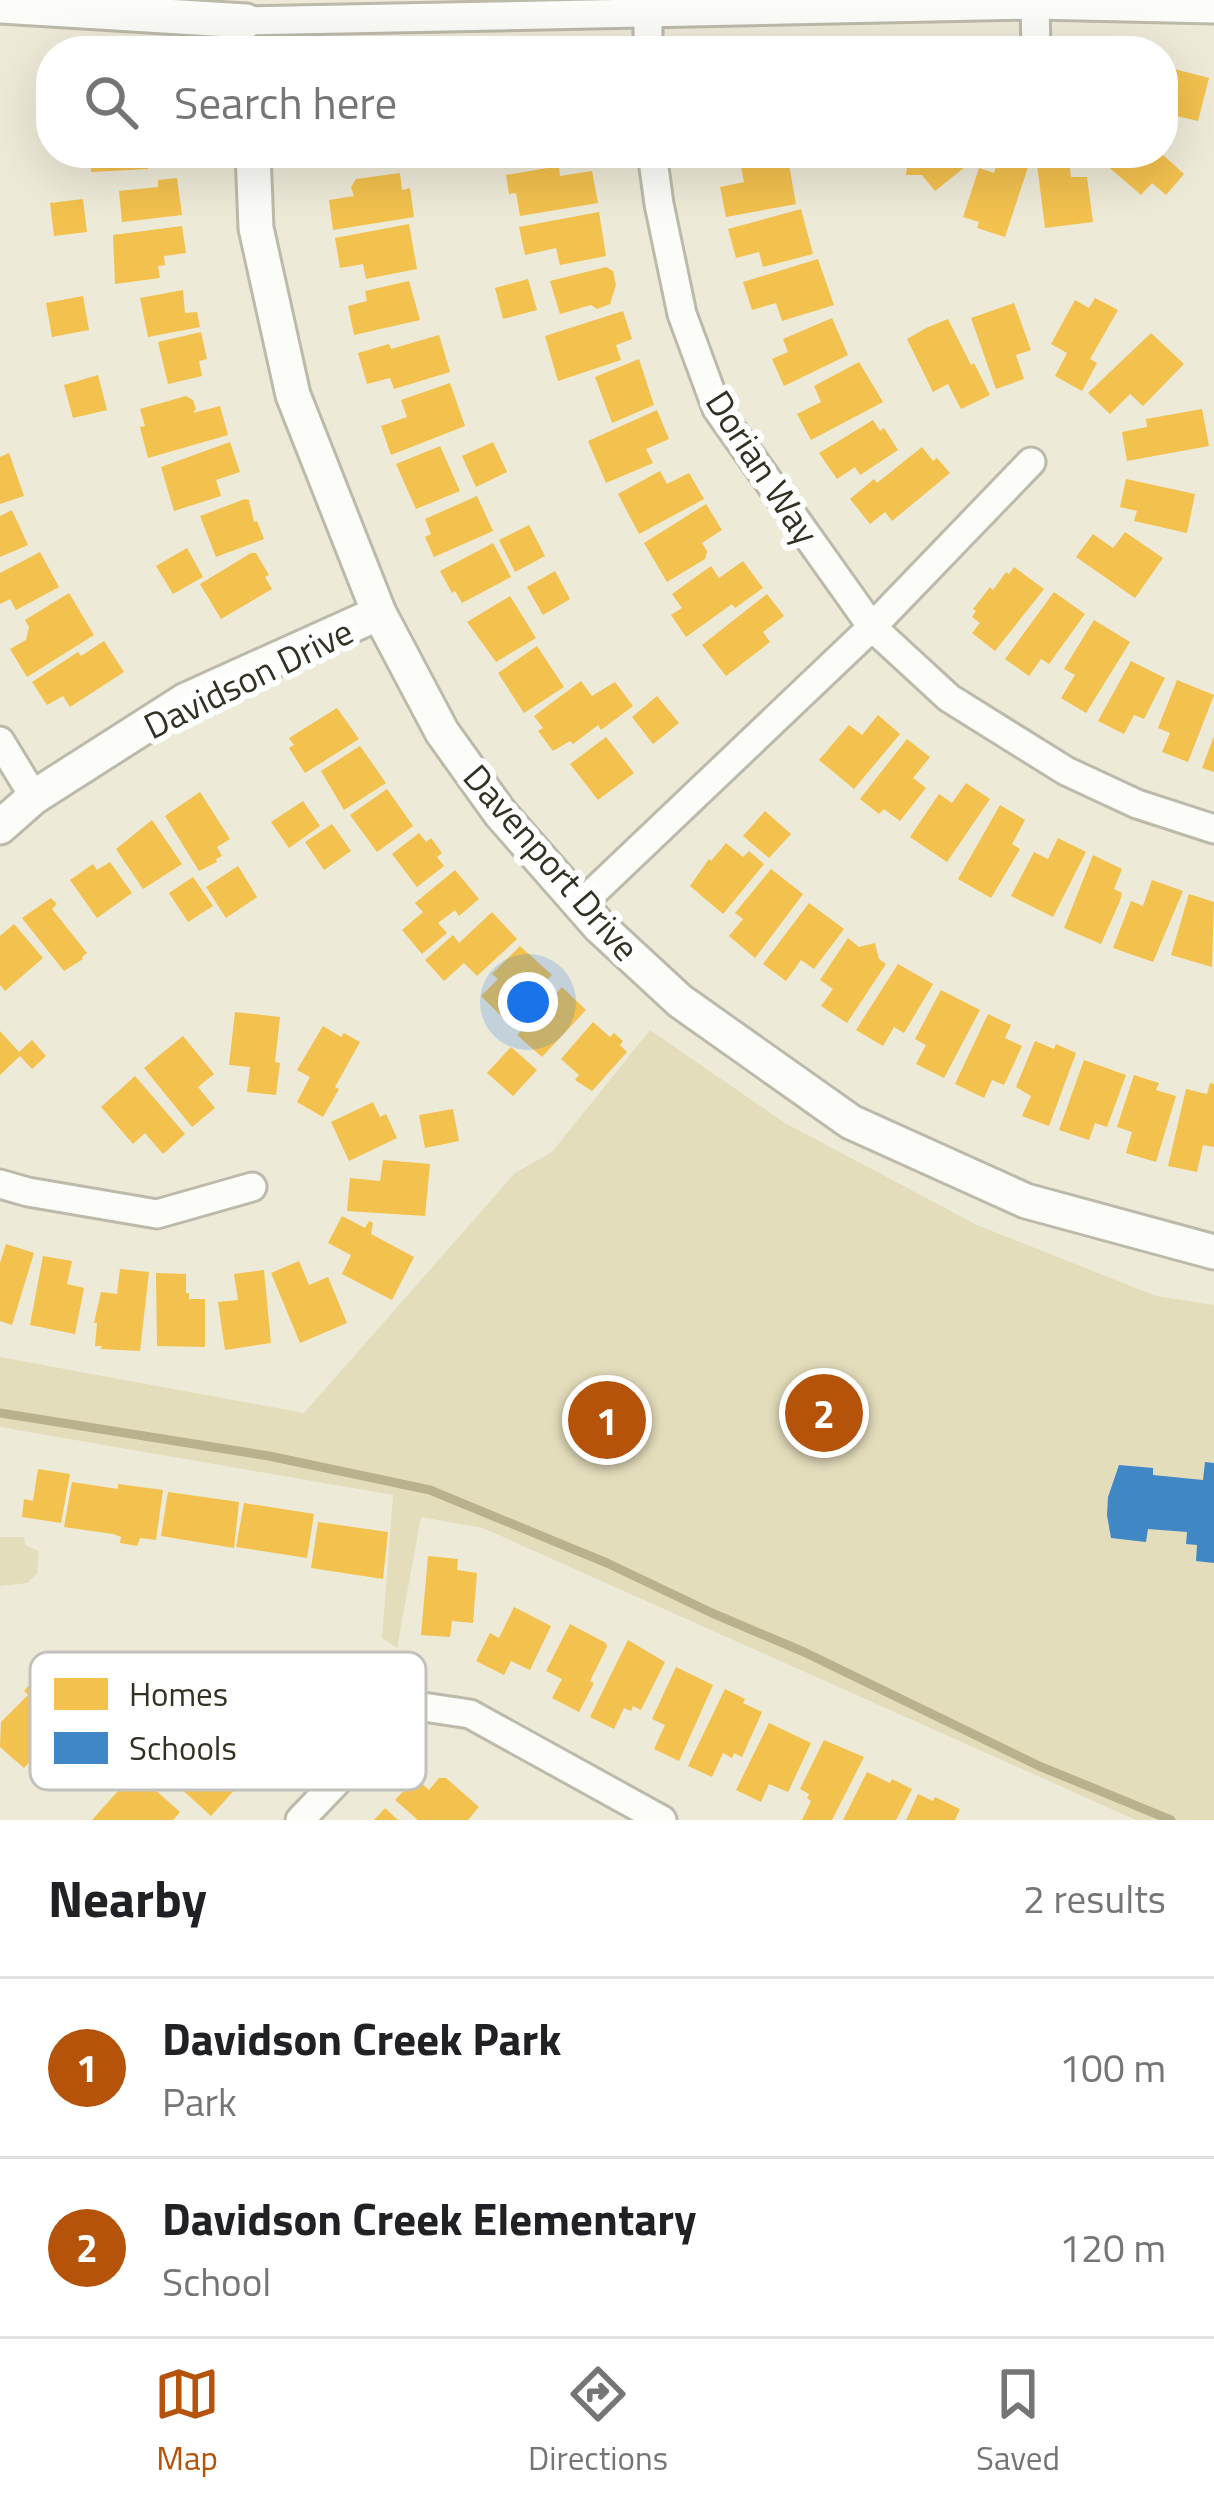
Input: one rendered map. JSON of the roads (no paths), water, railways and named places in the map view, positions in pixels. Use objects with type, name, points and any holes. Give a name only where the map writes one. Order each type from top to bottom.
[{"type":"street","points":[[0,6],[247,24],[1034,5],[1214,9]]},
{"type":"street","points":[[1034,5],[1035,36]]},
{"type":"street","points":[[648,12],[648,36]]},
{"type":"street","name":"Davenport Drive","points":[[254,168],[256,228],[293,394],[380,614],[442,732],[500,813],[622,950],[680,1001],[851,1122],[1025,1201],[1214,1252]]},
{"type":"street","name":"Dorian Way","points":[[654,168],[682,314],[718,409],[872,627],[949,698],[1066,771],[1137,805],[1214,829]]},
{"type":"street","points":[[581,904],[872,627],[1030,462]]},
{"type":"street","name":"Davidson Drive","points":[[0,827],[34,797],[186,700],[380,614]]},
{"type":"street","points":[[0,741],[34,797]]},
{"type":"street","points":[[0,1184],[157,1214],[252,1187]]},
{"type":"street","points":[[426,1707],[470,1714],[662,1820]]},
{"type":"street","points":[[300,1820],[329,1790]]},
{"type":"waterway","points":[[0,1413],[269,1456],[430,1490],[607,1563],[1039,1766],[1171,1820]]},
{"type":"place","name":"Davidson Creek Elementary","points":[[824,1413]]},
{"type":"place","name":"Davidson Creek Park","points":[[607,1420]]}]
